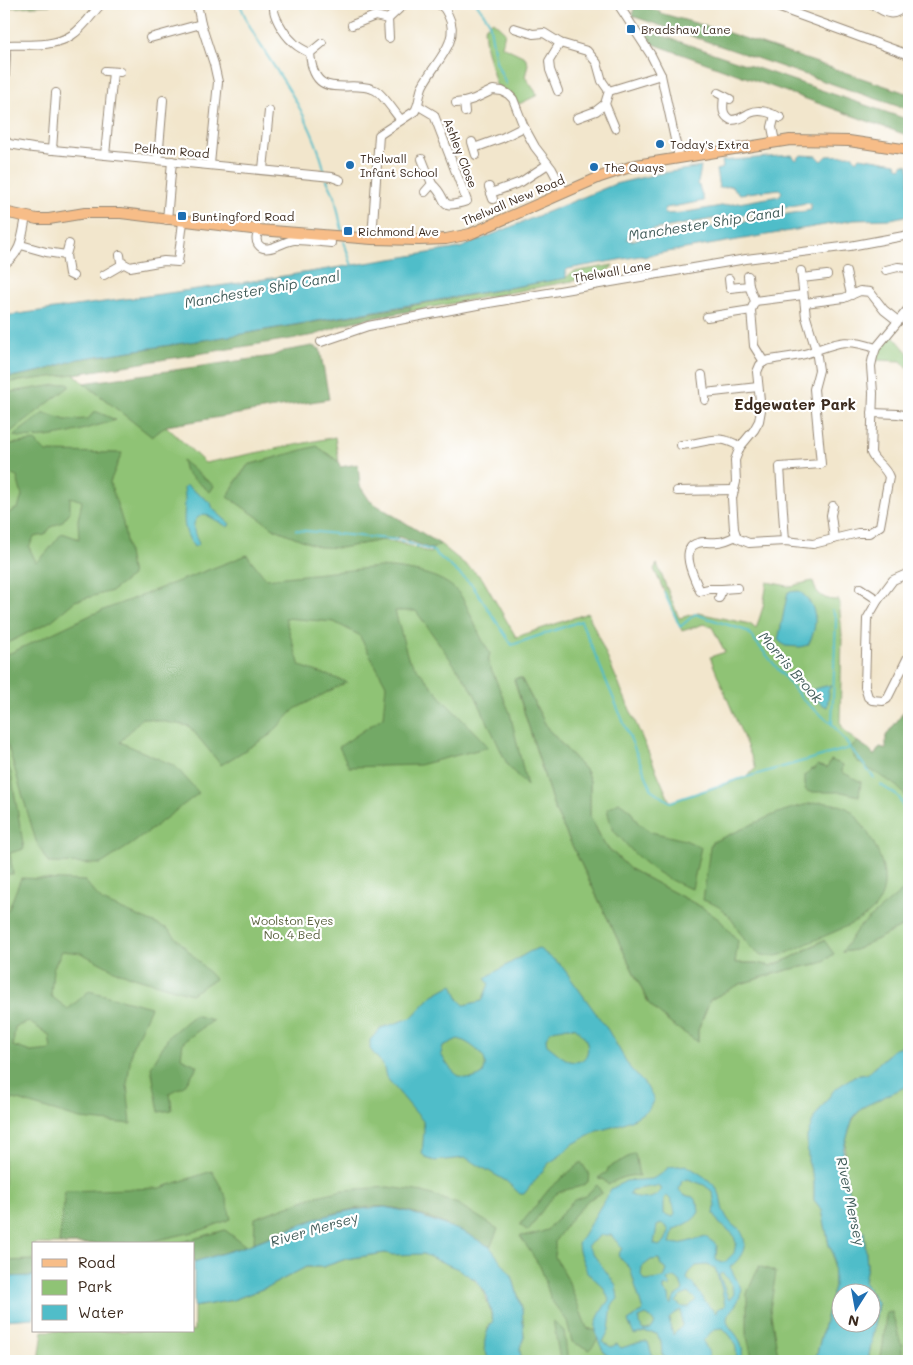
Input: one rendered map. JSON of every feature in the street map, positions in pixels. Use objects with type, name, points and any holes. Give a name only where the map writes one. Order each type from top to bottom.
[{"type":"main road","name":"Thelwall New Road","points":[[4,212],[26,217],[49,219],[98,212],[122,213],[260,230],[372,239],[419,240],[460,237],[564,192],[618,170],[636,165],[775,142],[804,140],[849,142],[909,150]]},
{"type":"street","points":[[4,92],[6,54],[4,45],[43,44],[60,41],[73,35],[101,4]]},
{"type":"street","points":[[197,4],[218,82],[210,164]]},
{"type":"street","points":[[275,4],[273,13],[285,31],[293,42],[310,53]]},
{"type":"street","points":[[389,38],[388,19],[404,4]]},
{"type":"street","points":[[372,239],[379,135],[415,111],[418,106],[422,86],[448,46],[453,24],[444,7],[438,4]]},
{"type":"street","points":[[618,4],[651,55],[661,75],[678,158]]},
{"type":"street","points":[[769,4],[909,55]]},
{"type":"street","points":[[872,4],[890,14],[895,14],[900,12],[906,4]]},
{"type":"street","points":[[352,25],[375,16],[388,19]]},
{"type":"street","points":[[150,38],[201,24]]},
{"type":"street","points":[[514,28],[533,34],[544,33],[560,43],[587,51],[598,63],[602,81],[609,91]]},
{"type":"street","points":[[310,53],[322,43]]},
{"type":"street","points":[[558,91],[550,70],[549,61],[560,43]]},
{"type":"street","points":[[310,53],[311,67],[319,80],[334,87],[376,90],[401,120]]},
{"type":"street","points":[[105,155],[113,72]]},
{"type":"street","points":[[609,91],[661,75]]},
{"type":"street","points":[[465,112],[460,103],[493,90],[502,91],[513,99],[524,127],[564,192]]},
{"type":"street","points":[[577,118],[596,111],[605,104],[609,91]]},
{"type":"street","points":[[52,150],[56,93]]},
{"type":"street","points":[[724,96],[724,114],[731,120],[742,118],[755,111],[778,116],[772,127],[775,142]]},
{"type":"street","points":[[158,160],[163,100]]},
{"type":"street","points":[[605,104],[615,128]]},
{"type":"street","name":"Ashley Close","points":[[418,106],[434,115],[466,201],[452,206],[447,205],[432,184],[422,159]]},
{"type":"street","points":[[264,169],[269,111]]},
{"type":"street","points":[[474,148],[502,138],[524,127]]},
{"type":"street","name":"Pelham Road","points":[[4,139],[16,146],[264,169],[326,176],[340,180]]},
{"type":"street","points":[[167,220],[172,161]]},
{"type":"street","points":[[491,193],[521,182],[548,164]]},
{"type":"street","points":[[425,192],[432,184]]},
{"type":"street","points":[[4,264],[15,255],[21,245],[26,217]]},
{"type":"street","points":[[120,255],[123,264],[130,267],[164,261],[177,266],[183,222]]},
{"type":"street","points":[[260,230],[256,237],[257,242],[260,247],[265,249],[294,240],[326,245]]},
{"type":"street","name":"Thelwall Lane","points":[[321,342],[368,326],[477,306],[746,259],[850,246],[909,235]]},
{"type":"street","points":[[68,275],[66,255],[69,244]]},
{"type":"street","points":[[21,245],[66,255]]},
{"type":"street","points":[[104,275],[123,264]]},
{"type":"street","points":[[886,270],[898,267],[909,268]]},
{"type":"street","points":[[846,272],[851,295]]},
{"type":"street","points":[[785,542],[780,467],[821,464],[814,389],[819,370],[816,350],[808,327],[801,275],[827,275]]},
{"type":"street","points":[[748,276],[749,286],[755,301],[751,310],[754,346],[764,362]]},
{"type":"street","points":[[729,279],[730,288],[749,286]]},
{"type":"street","points":[[755,301],[844,298],[860,291],[870,292],[884,310],[898,321]]},
{"type":"street","points":[[876,348],[858,342],[833,343],[806,354],[786,356],[764,362],[760,365],[758,372],[761,410],[759,420],[754,430],[740,447],[734,460],[736,482],[732,498],[734,525],[736,536],[742,541],[749,543],[785,542],[813,544],[873,532],[880,526],[889,477],[886,470],[873,458],[871,453],[871,366],[876,348],[909,308]]},
{"type":"street","points":[[707,317],[751,310]]},
{"type":"street","points":[[702,375],[705,396],[758,387]]},
{"type":"street","points":[[872,413],[909,416]]},
{"type":"street","points":[[681,445],[714,438],[725,439],[740,447]]},
{"type":"street","points":[[677,491],[734,490]]},
{"type":"street","points":[[834,506],[831,514],[834,539]]},
{"type":"street","points":[[736,536],[719,542],[697,543],[691,547],[688,554],[700,591],[736,588]]},
{"type":"street","points":[[909,573],[893,580],[868,614],[866,623],[865,687],[868,697],[879,702],[887,698],[909,655]]},
{"type":"street","points":[[859,587],[878,600]]},
{"type":"street","points":[[720,598],[722,589]]},
{"type":"green space","points":[[4,4],[51,4],[4,8]]},
{"type":"green space","points":[[635,5],[720,30],[909,94],[909,110],[632,16]]},
{"type":"green space","points":[[493,21],[505,32],[502,46],[525,57],[528,64],[525,77],[538,95],[519,104],[512,95],[496,85],[486,48],[484,28]]},
{"type":"green space","points":[[637,27],[909,120],[909,136],[645,41]]},
{"type":"green space","points":[[613,265],[599,276],[411,311],[410,306],[566,278],[572,272]]},
{"type":"green space","points":[[410,306],[411,311],[351,322],[315,335],[74,374],[5,383],[5,378],[42,371],[78,359]]},
{"type":"green space","points":[[889,331],[909,354],[909,370],[901,361],[873,360]]},
{"type":"green space","points":[[312,346],[320,349],[329,399],[166,426],[152,437],[84,383],[272,356],[284,351]]},
{"type":"green space","name":"Woolston Eyes No. 4 Bed","points":[[64,364],[84,383],[152,436],[166,426],[205,463],[335,437],[339,462],[317,447],[248,465],[235,483],[369,539],[396,542],[431,553],[432,549],[440,544],[482,578],[516,637],[588,613],[670,802],[760,773],[747,776],[756,768],[710,657],[725,652],[712,627],[704,624],[682,631],[654,569],[657,564],[679,618],[698,613],[750,624],[756,629],[763,607],[767,582],[793,587],[813,581],[816,590],[822,596],[839,600],[842,636],[840,722],[843,728],[874,756],[880,747],[887,749],[886,736],[909,705],[909,894],[902,891],[843,952],[855,950],[909,923],[909,1041],[893,1050],[867,1074],[854,1076],[808,1161],[814,1180],[814,1200],[822,1210],[829,1245],[833,1253],[834,1282],[830,1282],[830,1302],[815,1361],[521,1361],[520,1348],[524,1337],[522,1309],[512,1276],[353,1210],[321,1217],[246,1246],[195,1262],[195,1242],[32,1242],[32,1276],[4,1277],[5,378],[42,371]],"holes":[[[521,678],[548,729],[586,771],[590,781],[590,816],[604,844],[630,869],[703,908],[735,963],[756,963],[770,966],[791,958],[823,940],[821,963],[787,970],[740,984],[710,1000],[698,1030],[698,1041],[671,1024],[649,1004],[555,810],[514,680]]]},
{"type":"green space","points":[[69,383],[69,387],[4,437],[4,393]]},
{"type":"green space","points":[[95,411],[116,420],[52,436],[13,436],[44,413],[66,420],[88,419]]},
{"type":"green space","points":[[35,441],[46,452],[122,453],[110,482],[123,523],[132,576],[112,591],[75,601],[51,621],[4,645],[4,515],[18,508],[22,496],[17,477],[4,471],[4,446]],"holes":[[[70,497],[82,501],[78,520],[79,539],[62,533],[36,562],[29,547],[34,537],[45,535],[51,527],[62,522],[70,512]]]},
{"type":"green space","points":[[317,446],[339,462],[340,467],[358,464],[360,486],[370,501],[440,544],[432,549],[399,537],[341,548],[319,547],[275,529],[228,497],[248,465]]},
{"type":"green space","points":[[182,460],[214,486],[210,492],[185,472]]},
{"type":"green space","points":[[247,555],[266,579],[379,567],[415,571],[438,578],[449,584],[464,601],[490,653],[488,662],[510,713],[527,786],[508,766],[473,691],[416,611],[395,611],[408,658],[446,703],[489,747],[419,765],[349,767],[339,747],[383,717],[386,685],[359,635],[334,622],[285,618],[300,666],[347,682],[295,709],[270,735],[221,765],[189,726],[142,718],[120,742],[175,766],[199,793],[132,844],[101,864],[48,863],[36,841],[4,733],[4,656],[93,614]]},
{"type":"green space","points":[[521,678],[548,729],[586,771],[590,781],[590,816],[604,844],[630,869],[703,908],[720,920],[738,941],[735,963],[756,963],[771,966],[791,958],[824,940],[834,954],[821,963],[787,970],[740,984],[710,1000],[698,1030],[698,1042],[671,1024],[649,1004],[555,810],[514,679]]},
{"type":"green space","points":[[909,705],[909,803],[894,784],[857,761],[850,748],[858,742],[870,750],[874,756],[880,747],[886,749],[886,736]]},
{"type":"green space","points":[[4,753],[11,773],[24,849],[10,853],[13,874],[4,874]]},
{"type":"green space","points":[[831,760],[843,765],[842,772],[861,782],[859,796],[842,792],[809,792],[805,789],[805,775],[811,769],[815,769],[817,765],[827,768]]},
{"type":"green space","points":[[619,802],[630,810],[638,823],[651,832],[685,840],[701,847],[692,889],[655,871],[639,858],[615,832],[607,809]]},
{"type":"green space","points":[[822,802],[844,807],[852,812],[873,842],[884,876],[884,888],[880,899],[869,913],[836,931],[785,954],[767,956],[759,954],[748,945],[731,918],[724,911],[703,900],[712,842],[792,808]]},
{"type":"green space","points":[[21,878],[85,881],[102,901],[168,929],[215,979],[191,994],[120,973],[81,953],[62,951],[53,969],[51,996],[68,1009],[89,991],[151,1007],[132,1048],[127,1085],[131,1124],[80,1119],[14,1099],[4,1105],[4,910],[8,911]],"holes":[[[29,1022],[49,1035],[51,1050],[31,1052],[13,1046],[15,1027]]]},
{"type":"green space","points":[[902,891],[909,894],[909,923],[855,950],[842,952],[858,928]]},
{"type":"green space","points":[[194,1015],[213,1020],[183,1042],[181,1058],[198,1066],[184,1086],[170,1093],[172,1110],[159,1112],[151,1067],[169,1036]]},
{"type":"green space","points":[[909,1085],[909,1361],[868,1361],[873,1332],[880,1332],[880,1282],[864,1282],[867,1265],[864,1232],[856,1232],[847,1185],[845,1151],[852,1121],[861,1109],[891,1092]]},
{"type":"green space","points":[[635,1153],[639,1176],[623,1178],[608,1185],[603,1179],[598,1178],[607,1172],[608,1168]]},
{"type":"green space","points":[[581,1162],[589,1174],[588,1182],[555,1195],[528,1231],[520,1225],[550,1188]]},
{"type":"green space","points":[[212,1171],[225,1194],[231,1219],[202,1230],[149,1242],[59,1242],[65,1191],[160,1188]]},
{"type":"green space","points":[[597,1185],[602,1193],[588,1200],[555,1241],[555,1257],[568,1280],[587,1328],[597,1331],[598,1339],[590,1350],[572,1342],[567,1321],[551,1300],[541,1268],[520,1236],[532,1235],[547,1230],[574,1200],[585,1196]]},
{"type":"green space","points":[[388,1187],[423,1192],[458,1204],[498,1229],[490,1247],[440,1222],[400,1209],[387,1207],[354,1209],[337,1213],[301,1224],[254,1243],[255,1218],[313,1197],[343,1190]]},
{"type":"green space","points":[[225,1230],[246,1246],[195,1262],[195,1242],[182,1242]]},
{"type":"green space","points":[[385,1253],[424,1254],[466,1273],[483,1291],[493,1321],[488,1327],[488,1361],[39,1361],[43,1332],[195,1332],[195,1307],[233,1300],[270,1286],[306,1267],[323,1267],[346,1259]]},
{"type":"green space","points":[[32,1260],[32,1276],[4,1277],[4,1261]]},
{"type":"green space","points":[[759,1266],[776,1272],[770,1309],[779,1361],[753,1361],[747,1337],[747,1293]]},
{"type":"green space","points":[[892,1312],[902,1347],[902,1361],[880,1361],[886,1313]]},
{"type":"green space","points":[[553,1320],[564,1331],[568,1361],[560,1361]]},
{"type":"water","name":"Manchester Ship Canal","points":[[792,155],[796,160],[801,155],[817,156],[822,161],[827,156],[852,155],[856,161],[860,157],[896,163],[901,168],[904,164],[909,165],[909,215],[891,219],[854,220],[645,257],[640,256],[568,269],[566,271],[566,278],[236,335],[78,359],[42,371],[5,378],[11,375],[9,371],[4,372],[4,316],[240,283],[460,248],[615,184],[657,174],[701,167],[698,183],[704,201],[666,208],[664,210],[665,214],[681,213],[779,196],[782,192],[779,189],[740,194],[731,186],[719,188],[716,170],[723,168],[722,161]],"holes":[[[806,203],[811,204],[811,210],[647,238],[643,237],[631,241],[627,239],[629,234]]]},
{"type":"water","points":[[186,485],[211,503],[213,509],[230,524],[228,527],[205,514],[200,516],[194,522],[195,535],[199,544],[194,547],[184,524],[184,488]]},
{"type":"water","points":[[799,591],[810,603],[815,616],[812,638],[808,645],[800,647],[785,646],[778,640],[788,592]]},
{"type":"water","points":[[831,686],[828,691],[827,707],[820,702],[816,695],[811,693],[814,689]]},
{"type":"water","points":[[538,948],[561,965],[608,1030],[630,1068],[648,1088],[654,1099],[649,1109],[635,1118],[598,1131],[573,1144],[549,1163],[524,1194],[520,1194],[506,1181],[466,1158],[435,1161],[428,1159],[422,1154],[423,1121],[386,1077],[383,1065],[370,1049],[370,1040],[381,1028],[411,1018],[433,995],[453,984],[459,1000],[464,1005],[482,1001],[489,984],[485,978]],"holes":[[[567,1027],[576,1028],[586,1040],[587,1053],[580,1061],[567,1060],[547,1045],[546,1038],[551,1032]],[[458,1039],[470,1045],[482,1055],[485,1064],[483,1074],[476,1078],[463,1078],[449,1066],[441,1054],[443,1046]]]},
{"type":"water","points":[[909,1041],[909,1085],[863,1107],[853,1118],[843,1150],[856,1232],[864,1232],[867,1265],[864,1282],[834,1282],[833,1253],[829,1245],[822,1210],[814,1200],[814,1180],[808,1161],[807,1137],[814,1118],[834,1090],[854,1076],[867,1074],[893,1050]]},
{"type":"water","points":[[686,1165],[710,1181],[718,1190],[728,1219],[735,1227],[739,1228],[743,1235],[744,1245],[741,1255],[730,1267],[742,1290],[739,1300],[727,1318],[730,1327],[742,1346],[741,1361],[736,1361],[734,1343],[723,1328],[714,1329],[703,1341],[709,1353],[708,1361],[670,1361],[662,1355],[661,1342],[657,1334],[645,1332],[634,1335],[628,1321],[643,1311],[630,1268],[618,1256],[622,1248],[611,1235],[601,1235],[587,1246],[616,1285],[618,1299],[612,1305],[609,1330],[603,1342],[611,1347],[617,1344],[621,1348],[641,1342],[648,1342],[654,1361],[615,1361],[603,1350],[596,1334],[597,1321],[609,1300],[604,1288],[587,1272],[578,1244],[611,1189],[626,1181],[652,1179],[669,1167]],"holes":[[[688,1179],[704,1185],[713,1192],[714,1214],[719,1223],[733,1234],[736,1243],[734,1253],[725,1262],[717,1261],[717,1245],[706,1237],[679,1244],[670,1243],[674,1229],[688,1223],[699,1212],[698,1204],[693,1197],[684,1195],[679,1190],[682,1181]],[[657,1186],[662,1189],[655,1196],[647,1199],[629,1194],[631,1190]],[[667,1196],[672,1202],[675,1214],[673,1217],[664,1214],[664,1198]],[[661,1223],[669,1231],[665,1241],[659,1246],[654,1244],[657,1226]],[[659,1259],[661,1266],[667,1270],[664,1278],[646,1281],[641,1275],[642,1267],[651,1260]],[[707,1265],[715,1268],[725,1306],[717,1309],[716,1313],[687,1279],[689,1273],[696,1266]],[[722,1273],[730,1281],[734,1294],[729,1300],[719,1275]],[[674,1277],[680,1282],[683,1290],[670,1304],[669,1295],[664,1291],[664,1287],[671,1286],[667,1280]],[[689,1293],[696,1300],[689,1307],[682,1307],[676,1302],[681,1296]],[[681,1310],[682,1326],[673,1335],[669,1319],[673,1314]],[[646,1315],[655,1324],[651,1329],[644,1330],[639,1324],[639,1318]]]},
{"type":"water","name":"River Mersey","points":[[385,1207],[409,1212],[464,1232],[490,1247],[512,1276],[522,1309],[524,1337],[520,1348],[521,1361],[488,1361],[485,1342],[493,1321],[487,1296],[477,1281],[458,1269],[423,1254],[393,1255],[385,1253],[346,1259],[323,1267],[306,1267],[270,1286],[233,1300],[195,1307],[195,1262],[246,1246],[321,1217],[353,1210]]},
{"type":"water","points":[[32,1276],[32,1318],[4,1320],[4,1277]]},
{"type":"water","points":[[830,1302],[830,1332],[873,1332],[868,1361],[815,1361]]},
{"type":"waterway","points":[[240,4],[256,37],[305,118],[319,150],[325,173]]},
{"type":"waterway","points":[[477,4],[489,21],[496,62],[506,84]]},
{"type":"waterway","points":[[327,180],[335,197],[342,231]]},
{"type":"waterway","points":[[344,242],[352,266]]},
{"type":"waterway","points":[[296,530],[399,540],[433,551],[472,585],[512,645],[581,621],[652,790],[670,802],[736,780],[850,748]]},
{"type":"waterway","name":"Morris Brook","points":[[664,592],[680,627],[695,614],[747,631],[804,701],[832,724],[874,778]]},
{"type":"waterway","points":[[832,610],[836,618],[832,724]]},
{"type":"waterway","name":"Morris Brook","points":[[881,785],[899,797],[909,823]]},
{"type":"place","name":"Bradshaw Lane","points":[[631,29]]},
{"type":"place","name":"Today's Extra","points":[[660,144]]},
{"type":"place","name":"Thelwall Infant School","points":[[350,165]]},
{"type":"place","name":"The Quays","points":[[594,167]]},
{"type":"place","name":"Buntingford Road","points":[[182,216]]},
{"type":"place","name":"Richmond Ave","points":[[348,231]]},
{"type":"district","name":"Edgewater Park","points":[[795,404]]}]
